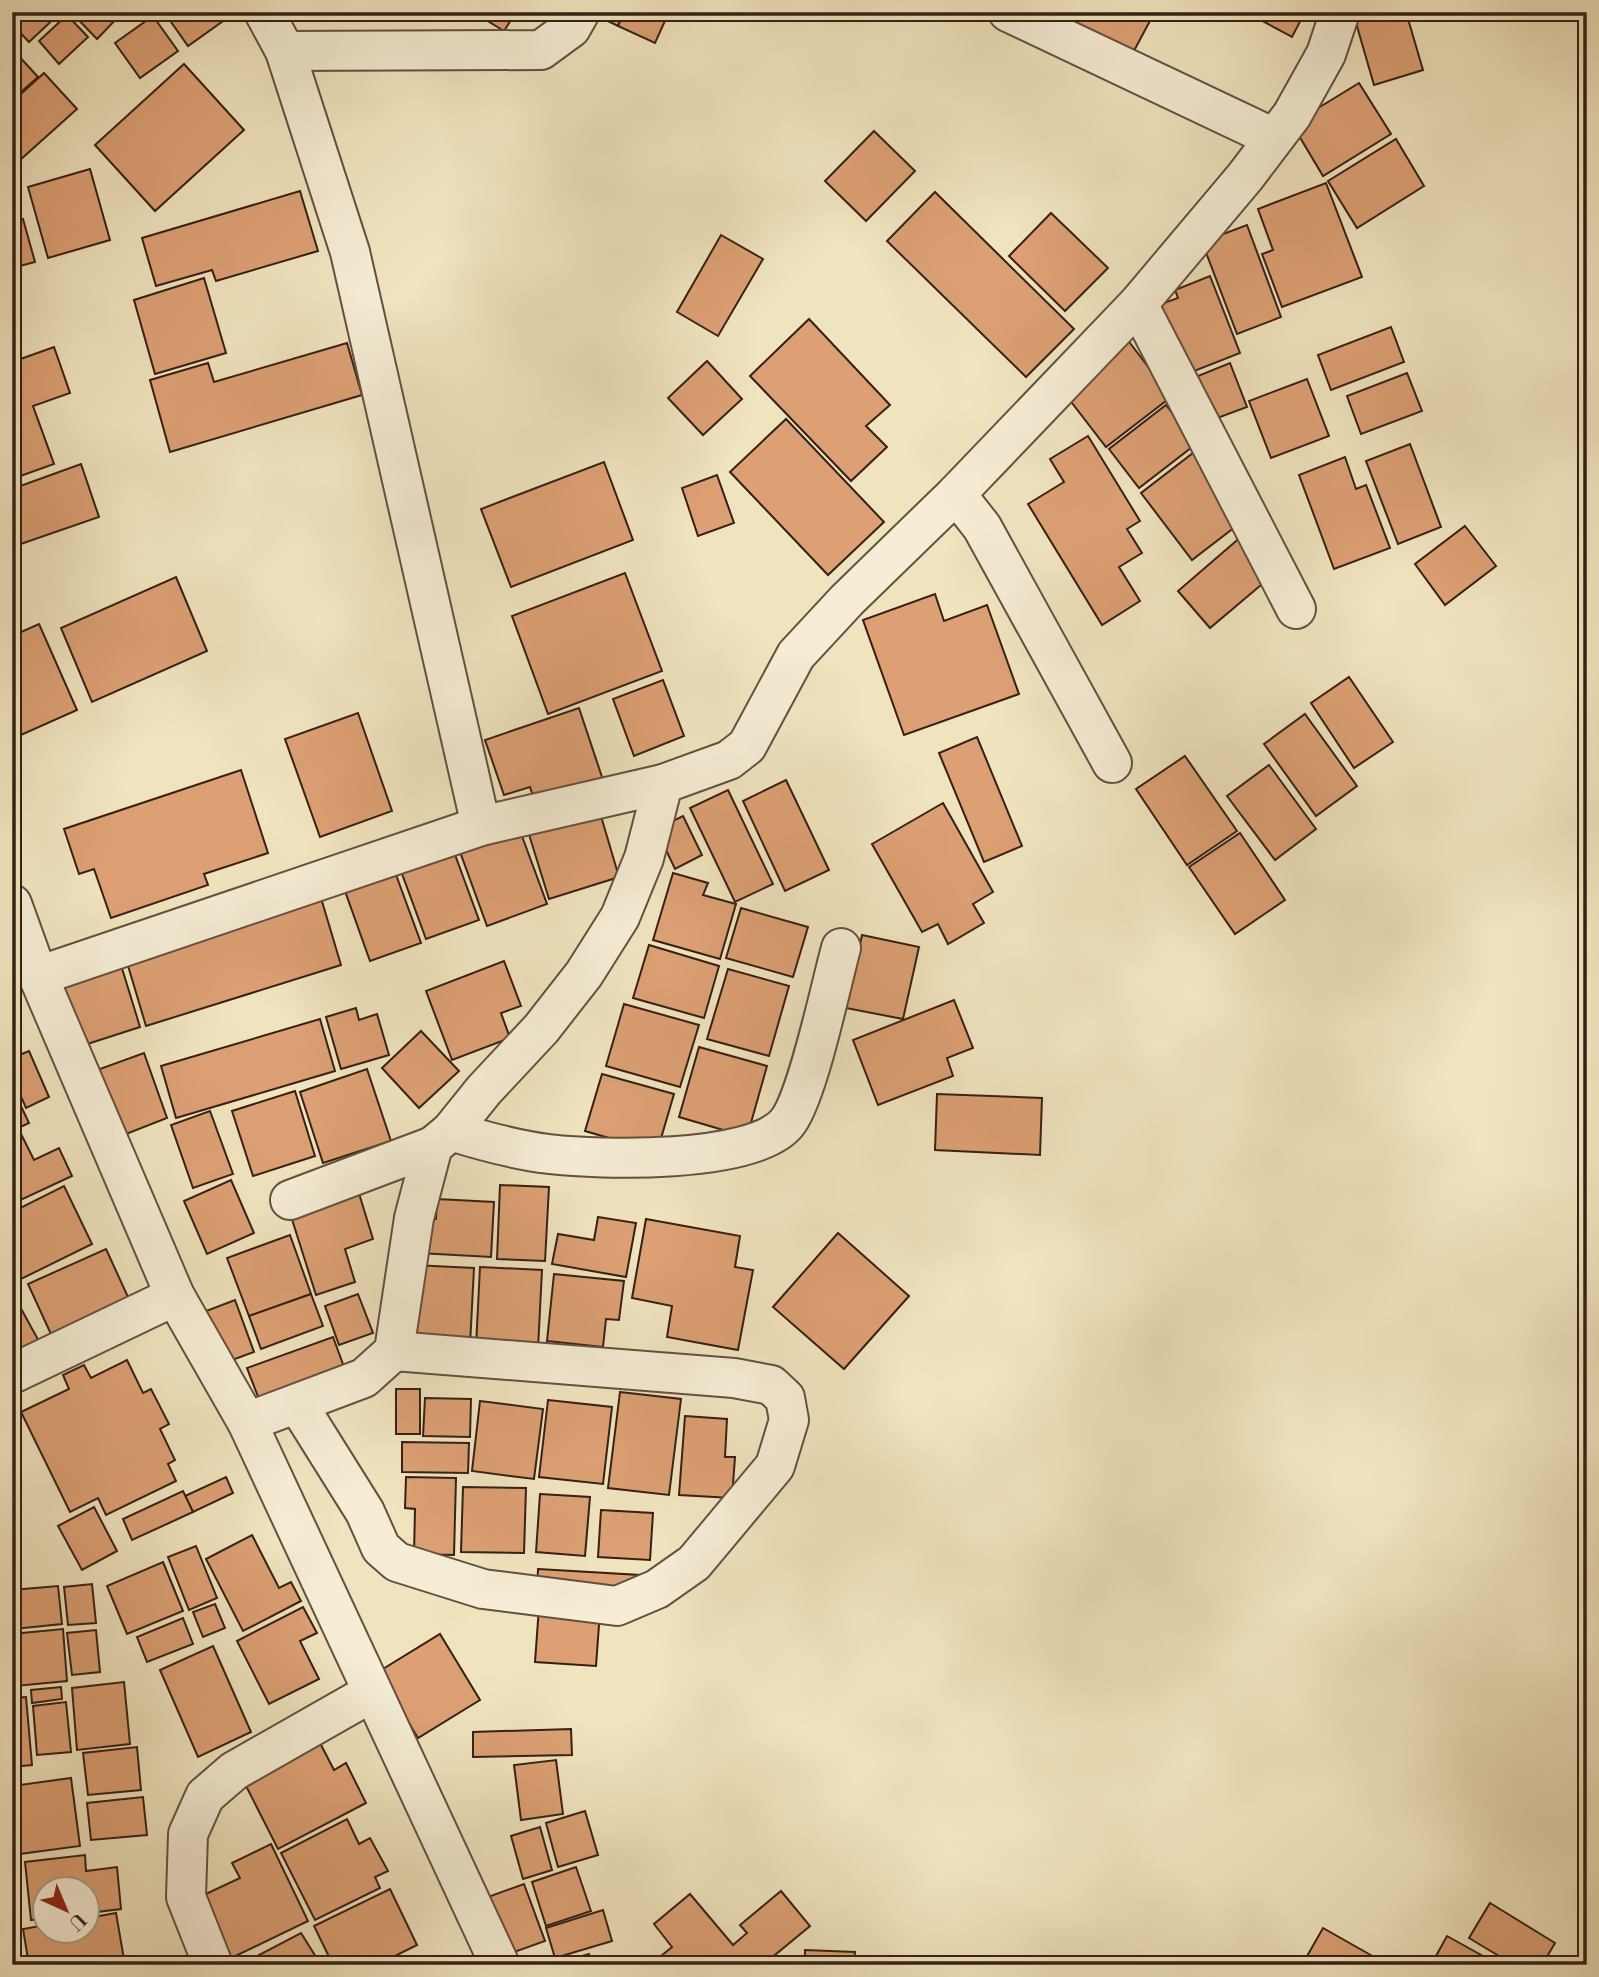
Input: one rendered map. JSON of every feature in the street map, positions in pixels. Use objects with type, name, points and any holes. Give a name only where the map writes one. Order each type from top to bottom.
[{"type":"street","points":[[264,12],[285,51],[350,252],[481,826]]},
{"type":"street","points":[[285,51],[541,50],[571,27],[580,12]]},
{"type":"street","points":[[1008,12],[1274,138]]},
{"type":"street","points":[[38,976],[481,826],[663,784],[729,760],[747,746],[796,655],[847,600],[956,494],[1138,304],[1274,138],[1292,115],[1326,54],[1340,12]]},
{"type":"street","points":[[1138,304],[1296,609]]},
{"type":"street","points":[[956,494],[982,527],[1112,763]]},
{"type":"street","points":[[247,1422],[364,1378],[394,1352],[414,1217],[442,1139],[541,1029],[584,974],[620,917],[644,858],[663,784]]},
{"type":"street","points":[[12,904],[38,976],[176,1296],[247,1422],[500,1965]]},
{"type":"street","points":[[290,1200],[442,1139],[551,1154],[670,1157],[752,1145],[772,1136],[786,1124],[802,1089],[841,948]]},
{"type":"street","points":[[12,1374],[176,1296]]},
{"type":"street","points":[[298,1405],[365,1512],[381,1548],[397,1562],[483,1589],[617,1606],[657,1589],[694,1563],[775,1466],[789,1420],[785,1398],[771,1385],[734,1378],[394,1352]]},
{"type":"street","points":[[213,1965],[186,1897],[188,1834],[205,1796],[234,1771],[371,1693]]},
{"type":"building","points":[[12,12],[61,12],[29,42],[12,24]]},
{"type":"building","points":[[71,12],[123,12],[97,39]]},
{"type":"building","points":[[164,12],[232,12],[233,14],[188,46]]},
{"type":"building","points":[[429,12],[446,12],[442,20]]},
{"type":"building","points":[[473,12],[516,12],[504,31]]},
{"type":"building","points":[[589,12],[624,12],[618,26]]},
{"type":"building","points":[[624,12],[669,12],[655,43],[618,26]]},
{"type":"building","points":[[1068,12],[1139,12],[1151,19],[1127,64],[1059,28]]},
{"type":"building","points":[[1246,12],[1305,12],[1292,37]]},
{"type":"building","points":[[1366,12],[1406,12],[1423,70],[1374,85],[1354,16]]},
{"type":"building","points":[[67,15],[88,37],[59,64],[39,41]]},
{"type":"building","points":[[153,16],[178,51],[140,78],[115,43]]},
{"type":"building","points":[[17,54],[38,77],[12,100],[12,58]]},
{"type":"building","points":[[184,64],[244,130],[155,211],[95,145]]},
{"type":"building","points":[[44,73],[77,109],[20,160],[12,152],[12,102]]},
{"type":"building","points":[[1359,83],[1391,134],[1323,176],[1292,124]]},
{"type":"building","points":[[874,131],[915,171],[866,221],[825,181]]},
{"type":"building","points":[[1396,139],[1424,186],[1357,228],[1328,181]]},
{"type":"building","points":[[90,169],[110,240],[48,258],[28,187]]},
{"type":"building","points":[[1326,183],[1362,277],[1282,307],[1262,254],[1273,250],[1258,209]]},
{"type":"building","points":[[300,191],[318,251],[216,281],[212,270],[156,286],[142,238]]},
{"type":"building","points":[[935,192],[1074,329],[1026,377],[887,241]]},
{"type":"building","points":[[1051,213],[1108,268],[1065,311],[1009,256]]},
{"type":"building","points":[[23,219],[35,262],[12,268],[12,222]]},
{"type":"building","points":[[1247,225],[1281,317],[1237,334],[1202,242]]},
{"type":"building","points":[[721,235],[763,259],[718,336],[677,312]]},
{"type":"building","points":[[1210,276],[1240,353],[1179,377],[1153,307],[1178,298],[1175,290]]},
{"type":"building","points":[[204,278],[226,353],[155,374],[134,300]]},
{"type":"building","points":[[809,319],[890,405],[866,426],[887,447],[851,481],[750,376]]},
{"type":"building","points":[[1391,327],[1404,362],[1331,390],[1318,355]]},
{"type":"building","points":[[1127,339],[1171,397],[1106,447],[1062,390]]},
{"type":"building","points":[[347,343],[362,395],[170,452],[150,380],[208,363],[214,382]]},
{"type":"building","points":[[54,347],[70,393],[33,406],[54,464],[12,479],[12,362]]},
{"type":"building","points":[[707,361],[742,399],[703,435],[668,398]]},
{"type":"building","points":[[1230,363],[1247,407],[1204,423],[1188,380]]},
{"type":"building","points":[[1407,373],[1422,411],[1361,434],[1347,396]]},
{"type":"building","points":[[1307,379],[1329,436],[1271,458],[1249,401]]},
{"type":"building","points":[[1166,405],[1196,444],[1139,488],[1109,449]]},
{"type":"building","points":[[786,419],[884,522],[828,575],[730,472]]},
{"type":"building","points":[[1088,436],[1140,521],[1127,529],[1142,553],[1119,567],[1140,601],[1102,625],[1028,504],[1064,482],[1050,459]]},
{"type":"building","points":[[1410,444],[1441,527],[1398,544],[1366,461]]},
{"type":"building","points":[[1193,453],[1244,520],[1192,560],[1141,493]]},
{"type":"building","points":[[1345,457],[1356,489],[1366,485],[1390,548],[1334,569],[1299,475]]},
{"type":"building","points":[[604,462],[633,540],[511,587],[481,509]]},
{"type":"building","points":[[81,464],[99,517],[12,547],[12,489]]},
{"type":"building","points":[[717,475],[734,523],[698,536],[682,488]]},
{"type":"building","points":[[1465,526],[1496,566],[1445,605],[1415,564]]},
{"type":"building","points":[[1242,536],[1274,574],[1210,628],[1178,591]]},
{"type":"building","points":[[625,573],[662,671],[548,714],[512,616]]},
{"type":"building","points":[[176,577],[207,651],[92,702],[61,628]]},
{"type":"building","points":[[935,594],[944,621],[987,605],[1019,694],[904,735],[863,620]]},
{"type":"building","points":[[39,624],[77,710],[12,739],[12,636]]},
{"type":"building","points":[[1349,677],[1393,742],[1354,768],[1311,703]]},
{"type":"building","points":[[663,680],[684,736],[634,756],[613,699]]},
{"type":"building","points":[[579,708],[604,783],[536,805],[530,787],[504,795],[485,740]]},
{"type":"building","points":[[358,713],[392,811],[320,837],[285,739]]},
{"type":"building","points":[[1305,714],[1357,786],[1316,816],[1264,744]]},
{"type":"building","points":[[977,737],[1022,846],[984,862],[939,753]]},
{"type":"building","points":[[1185,756],[1237,831],[1187,865],[1136,789]]},
{"type":"building","points":[[1269,765],[1316,829],[1275,860],[1227,796]]},
{"type":"building","points":[[241,770],[268,853],[204,874],[208,885],[111,918],[94,869],[79,874],[64,829]]},
{"type":"building","points":[[786,780],[829,870],[785,891],[743,801]]},
{"type":"building","points":[[728,790],[773,884],[735,902],[690,808]]},
{"type":"building","points":[[943,803],[993,892],[973,904],[984,923],[948,944],[938,924],[922,932],[872,844]]},
{"type":"building","points":[[598,806],[619,877],[549,899],[527,828]]},
{"type":"building","points":[[683,816],[702,855],[675,869],[656,829]]},
{"type":"building","points":[[519,828],[547,904],[487,926],[459,849]]},
{"type":"building","points":[[1240,833],[1285,900],[1235,934],[1189,867]]},
{"type":"building","points":[[454,852],[479,920],[426,939],[401,871]]},
{"type":"building","points":[[395,872],[421,943],[370,961],[345,891]]},
{"type":"building","points":[[673,873],[708,883],[703,895],[736,904],[720,959],[653,940]]},
{"type":"building","points":[[321,898],[341,965],[146,1026],[126,959]]},
{"type":"building","points":[[741,908],[808,927],[793,977],[726,958]]},
{"type":"building","points":[[862,935],[919,947],[903,1019],[846,1008]]},
{"type":"building","points":[[649,945],[719,966],[704,1018],[633,998]]},
{"type":"building","points":[[504,961],[521,1006],[501,1013],[510,1038],[452,1060],[426,991]]},
{"type":"building","points":[[121,965],[140,1027],[75,1048],[56,985]]},
{"type":"building","points":[[728,969],[789,986],[769,1056],[707,1039]]},
{"type":"building","points":[[954,1000],[973,1048],[947,1058],[953,1076],[878,1105],[853,1040]]},
{"type":"building","points":[[624,1004],[699,1025],[680,1087],[606,1066]]},
{"type":"building","points":[[356,1008],[359,1020],[377,1014],[389,1055],[341,1069],[326,1017]]},
{"type":"building","points":[[320,1019],[335,1071],[176,1118],[161,1066]]},
{"type":"building","points":[[421,1031],[459,1071],[419,1108],[382,1068]]},
{"type":"building","points":[[699,1047],[767,1066],[747,1137],[679,1117]]},
{"type":"building","points":[[29,1051],[49,1097],[26,1108],[12,1076],[12,1058]]},
{"type":"building","points":[[144,1053],[167,1118],[121,1136],[97,1070]]},
{"type":"building","points":[[367,1069],[391,1141],[323,1163],[300,1092]]},
{"type":"building","points":[[602,1074],[674,1094],[657,1152],[585,1131]]},
{"type":"building","points":[[12,1087],[29,1123],[12,1131]]},
{"type":"building","points":[[295,1091],[315,1156],[253,1176],[232,1111]]},
{"type":"building","points":[[937,1094],[1042,1098],[1040,1155],[935,1150]]},
{"type":"building","points":[[210,1111],[233,1174],[193,1188],[171,1125]]},
{"type":"building","points":[[21,1134],[34,1160],[59,1148],[72,1176],[12,1204],[12,1138]]},
{"type":"building","points":[[231,1180],[254,1233],[207,1254],[184,1201]]},
{"type":"building","points":[[500,1185],[549,1187],[545,1261],[497,1259]]},
{"type":"building","points":[[64,1186],[92,1244],[19,1280],[12,1267],[12,1212]]},
{"type":"building","points":[[357,1187],[373,1239],[345,1249],[355,1282],[316,1295],[289,1210]]},
{"type":"building","points":[[437,1199],[494,1202],[491,1257],[419,1253],[421,1218],[436,1219]]},
{"type":"building","points":[[598,1217],[636,1223],[626,1277],[552,1264],[558,1234],[594,1240]]},
{"type":"building","points":[[646,1219],[740,1236],[735,1267],[753,1270],[738,1350],[667,1337],[672,1306],[632,1298]]},
{"type":"building","points":[[838,1233],[909,1296],[844,1369],[773,1307]]},
{"type":"building","points":[[290,1235],[311,1294],[249,1316],[227,1258]]},
{"type":"building","points":[[106,1249],[133,1308],[55,1343],[28,1284]]},
{"type":"building","points":[[413,1265],[474,1268],[470,1345],[409,1342]]},
{"type":"building","points":[[480,1267],[542,1270],[538,1349],[476,1346]]},
{"type":"building","points":[[554,1274],[624,1281],[619,1320],[606,1319],[603,1347],[547,1341]]},
{"type":"building","points":[[12,1292],[41,1345],[12,1360]]},
{"type":"building","points":[[311,1294],[323,1326],[261,1349],[249,1316]]},
{"type":"building","points":[[358,1294],[373,1333],[339,1345],[325,1306]]},
{"type":"building","points":[[235,1300],[254,1352],[224,1363],[206,1311]]},
{"type":"building","points":[[333,1337],[347,1375],[262,1407],[247,1368]]},
{"type":"building","points":[[127,1360],[143,1393],[151,1389],[169,1424],[160,1429],[175,1460],[168,1464],[176,1481],[106,1515],[98,1498],[70,1512],[21,1412],[69,1389],[63,1375],[84,1365],[91,1378]]},
{"type":"building","points":[[396,1389],[420,1389],[420,1434],[396,1434]]},
{"type":"building","points":[[620,1392],[681,1399],[669,1495],[608,1488]]},
{"type":"building","points":[[425,1398],[471,1399],[470,1437],[423,1436]]},
{"type":"building","points":[[548,1400],[612,1407],[603,1484],[539,1477]]},
{"type":"building","points":[[480,1401],[543,1409],[534,1479],[472,1471]]},
{"type":"building","points":[[685,1416],[727,1419],[725,1457],[735,1457],[732,1498],[679,1495]]},
{"type":"building","points":[[402,1442],[469,1443],[468,1473],[402,1472]]},
{"type":"building","points":[[12,1462],[15,1462],[19,1500],[12,1501]]},
{"type":"building","points":[[226,1477],[233,1493],[193,1512],[185,1496]]},
{"type":"building","points":[[406,1477],[456,1478],[454,1555],[414,1554],[415,1509],[405,1508]]},
{"type":"building","points":[[463,1487],[526,1488],[524,1553],[461,1552]]},
{"type":"building","points":[[183,1491],[193,1512],[132,1540],[123,1519]]},
{"type":"building","points":[[540,1494],[590,1497],[585,1556],[536,1552]]},
{"type":"building","points":[[94,1507],[117,1551],[82,1570],[58,1526]]},
{"type":"building","points":[[601,1510],[653,1513],[650,1560],[598,1557]]},
{"type":"building","points":[[252,1535],[279,1588],[291,1582],[301,1601],[243,1631],[206,1559]]},
{"type":"building","points":[[196,1546],[217,1598],[189,1610],[168,1557]]},
{"type":"building","points":[[163,1562],[183,1611],[127,1634],[107,1586]]},
{"type":"building","points":[[538,1569],[640,1575],[634,1592],[537,1589]]},
{"type":"building","points":[[92,1584],[96,1623],[68,1625],[64,1587]]},
{"type":"building","points":[[58,1586],[62,1624],[14,1629],[12,1590]]},
{"type":"building","points":[[215,1604],[225,1628],[203,1637],[193,1612]]},
{"type":"building","points":[[303,1607],[317,1633],[300,1641],[319,1679],[269,1704],[237,1641]]},
{"type":"building","points":[[539,1607],[600,1611],[596,1666],[535,1662]]},
{"type":"building","points":[[183,1618],[193,1644],[147,1662],[137,1637]]},
{"type":"building","points":[[63,1629],[67,1681],[16,1686],[12,1634]]},
{"type":"building","points":[[96,1630],[100,1672],[72,1675],[67,1633]]},
{"type":"building","points":[[440,1634],[480,1700],[418,1738],[378,1672]]},
{"type":"building","points":[[213,1646],[251,1732],[198,1757],[160,1670]]},
{"type":"building","points":[[124,1682],[130,1744],[77,1750],[72,1688]]},
{"type":"building","points":[[61,1687],[62,1699],[32,1703],[31,1690]]},
{"type":"building","points":[[26,1697],[32,1765],[12,1767],[12,1698]]},
{"type":"building","points":[[66,1702],[71,1752],[37,1755],[33,1706]]},
{"type":"building","points":[[571,1729],[572,1755],[473,1757],[473,1732]]},
{"type":"building","points":[[319,1741],[334,1770],[346,1763],[366,1803],[278,1849],[243,1780]]},
{"type":"building","points":[[137,1747],[141,1790],[88,1795],[83,1753]]},
{"type":"building","points":[[556,1760],[563,1814],[521,1820],[514,1765]]},
{"type":"building","points":[[71,1778],[80,1846],[12,1855],[12,1786]]},
{"type":"building","points":[[143,1797],[147,1835],[91,1840],[87,1803]]},
{"type":"building","points":[[585,1811],[598,1855],[558,1867],[546,1823]]},
{"type":"building","points":[[347,1819],[359,1844],[370,1838],[388,1871],[375,1877],[380,1888],[315,1920],[281,1853]]},
{"type":"building","points":[[540,1827],[552,1870],[523,1879],[511,1836]]},
{"type":"building","points":[[271,1844],[308,1921],[223,1962],[193,1900],[240,1878],[232,1863]]},
{"type":"building","points":[[85,1855],[86,1871],[117,1867],[121,1909],[102,1911],[102,1876],[32,1876],[31,1920],[25,1862]]},
{"type":"building","points":[[576,1867],[591,1911],[546,1926],[532,1882]]},
{"type":"building","points":[[524,1884],[545,1941],[506,1955],[485,1898]]},
{"type":"building","points":[[390,1889],[417,1945],[377,1965],[333,1965],[314,1926]]},
{"type":"building","points":[[781,1891],[810,1926],[775,1955],[783,1965],[650,1965],[672,1947],[654,1924],[690,1894],[733,1945],[747,1933],[740,1925]]},
{"type":"building","points":[[1490,1903],[1555,1943],[1542,1965],[1514,1965],[1469,1938]]},
{"type":"building","points":[[603,1910],[612,1941],[555,1958],[546,1928]]},
{"type":"building","points":[[116,1913],[125,1965],[29,1965],[23,1929],[32,1927],[32,1946],[102,1946],[102,1916]]},
{"type":"building","points":[[1323,1928],[1383,1962],[1381,1965],[1302,1965]]},
{"type":"building","points":[[301,1933],[321,1965],[240,1965]]},
{"type":"building","points":[[1447,1936],[1499,1965],[1431,1965]]},
{"type":"building","points":[[805,1950],[855,1952],[854,1965],[805,1965]]},
{"type":"building","points":[[589,1954],[592,1965],[551,1965]]}]
